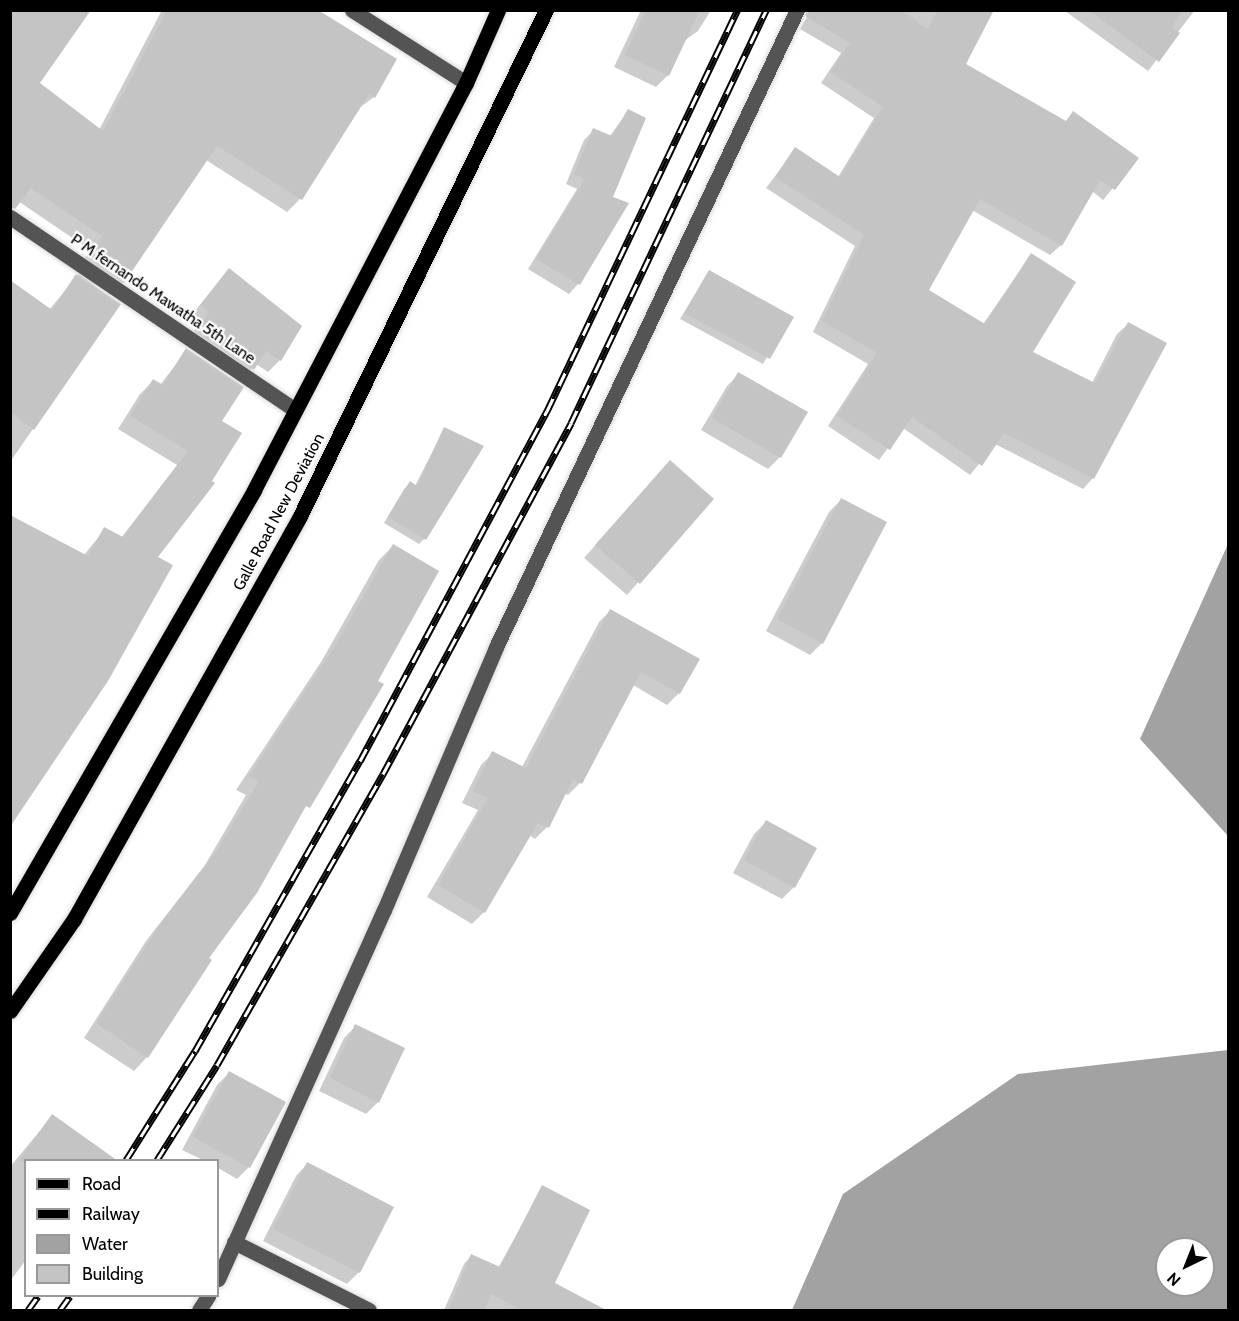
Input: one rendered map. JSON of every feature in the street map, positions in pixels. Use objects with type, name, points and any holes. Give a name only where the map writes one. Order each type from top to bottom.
[{"type":"main road","name":"Galle Road New Deviation","points":[[10,913],[249,500],[466,83],[498,10]]},
{"type":"main road","name":"Galle Road New Deviation","points":[[10,1011],[74,920],[300,516],[546,10]]},
{"type":"street","points":[[352,10],[466,83]]},
{"type":"street","points":[[219,1277],[384,910],[496,647],[797,10]]},
{"type":"street","name":"P M fernando Mawatha 5th Lane","points":[[10,217],[295,410]]},
{"type":"street","points":[[234,1242],[369,1311]]},
{"type":"street","points":[[199,1311],[207,1297]]},
{"type":"water","points":[[1228,544],[1228,836],[1140,739]]},
{"type":"water","points":[[1228,1050],[1228,1310],[792,1310],[843,1194],[1018,1074]]},
{"type":"building","points":[[10,10],[91,10],[40,83],[103,131],[167,10],[318,10],[397,59],[375,98],[369,94],[302,200],[217,146],[124,283],[88,258],[102,236],[31,188],[15,209],[10,207]]},
{"type":"building","points":[[646,10],[700,10],[669,76],[625,55]]},
{"type":"building","points":[[807,10],[901,10],[927,29],[938,10],[994,10],[966,64],[1066,121],[1073,111],[1139,158],[1115,190],[1100,180],[1062,246],[980,199],[929,290],[985,324],[1031,253],[1076,282],[1033,352],[1095,383],[1128,322],[1167,343],[1094,479],[1004,433],[982,466],[912,417],[890,450],[837,416],[877,353],[822,321],[864,235],[775,177],[795,147],[840,177],[883,107],[830,72],[850,43],[805,16]]},
{"type":"building","points":[[1088,10],[1183,10],[1172,27],[1180,33],[1159,62]]},
{"type":"building","points":[[628,109],[646,118],[613,197],[629,203],[580,285],[536,259],[585,179],[574,174],[593,128],[612,136]]},
{"type":"building","points":[[229,268],[302,326],[281,361],[266,351],[254,370],[197,332],[209,312],[200,305]]},
{"type":"building","points":[[709,270],[794,317],[770,359],[684,313]]},
{"type":"building","points":[[76,274],[121,304],[34,430],[10,412],[10,280],[52,310]]},
{"type":"building","points":[[186,348],[244,387],[222,421],[242,433],[212,481],[215,483],[158,557],[173,565],[108,681],[10,827],[10,515],[88,556],[104,527],[123,537],[188,451],[130,416],[153,379],[163,385]]},
{"type":"building","points":[[738,372],[808,412],[781,458],[712,418]]},
{"type":"building","points":[[444,427],[484,446],[426,540],[388,517],[410,481],[417,486]]},
{"type":"building","points":[[670,460],[714,499],[640,584],[595,545]]},
{"type":"building","points":[[841,498],[887,522],[823,644],[777,619]]},
{"type":"building","points":[[393,544],[439,571],[378,681],[384,684],[310,808],[306,806],[257,893],[209,958],[212,960],[148,1058],[96,1023],[159,926],[218,849],[259,781],[249,776],[335,646]]},
{"type":"building","points":[[610,609],[700,659],[680,694],[641,672],[582,784],[573,779],[549,828],[538,823],[485,913],[438,885],[488,798],[473,791],[492,751],[526,768]]},
{"type":"building","points":[[766,820],[817,848],[795,888],[744,860]]},
{"type":"building","points":[[355,1024],[405,1048],[379,1103],[330,1078]]},
{"type":"building","points":[[229,1071],[286,1102],[250,1168],[193,1137]]},
{"type":"building","points":[[52,1114],[115,1159],[24,1159],[24,1161],[19,1161]]},
{"type":"building","points":[[307,1162],[394,1207],[360,1273],[273,1229]]},
{"type":"building","points":[[542,1185],[590,1210],[555,1283],[608,1311],[523,1311],[491,1294],[484,1311],[448,1311],[471,1254],[500,1267]]},
{"type":"railway","points":[[127,1159],[195,1051],[360,761],[547,411],[737,10]]},
{"type":"railway","points":[[158,1159],[217,1065],[383,774],[571,423],[766,10]]},
{"type":"railway","points":[[28,1310],[37,1297]]},
{"type":"railway","points":[[60,1310],[69,1297]]}]
